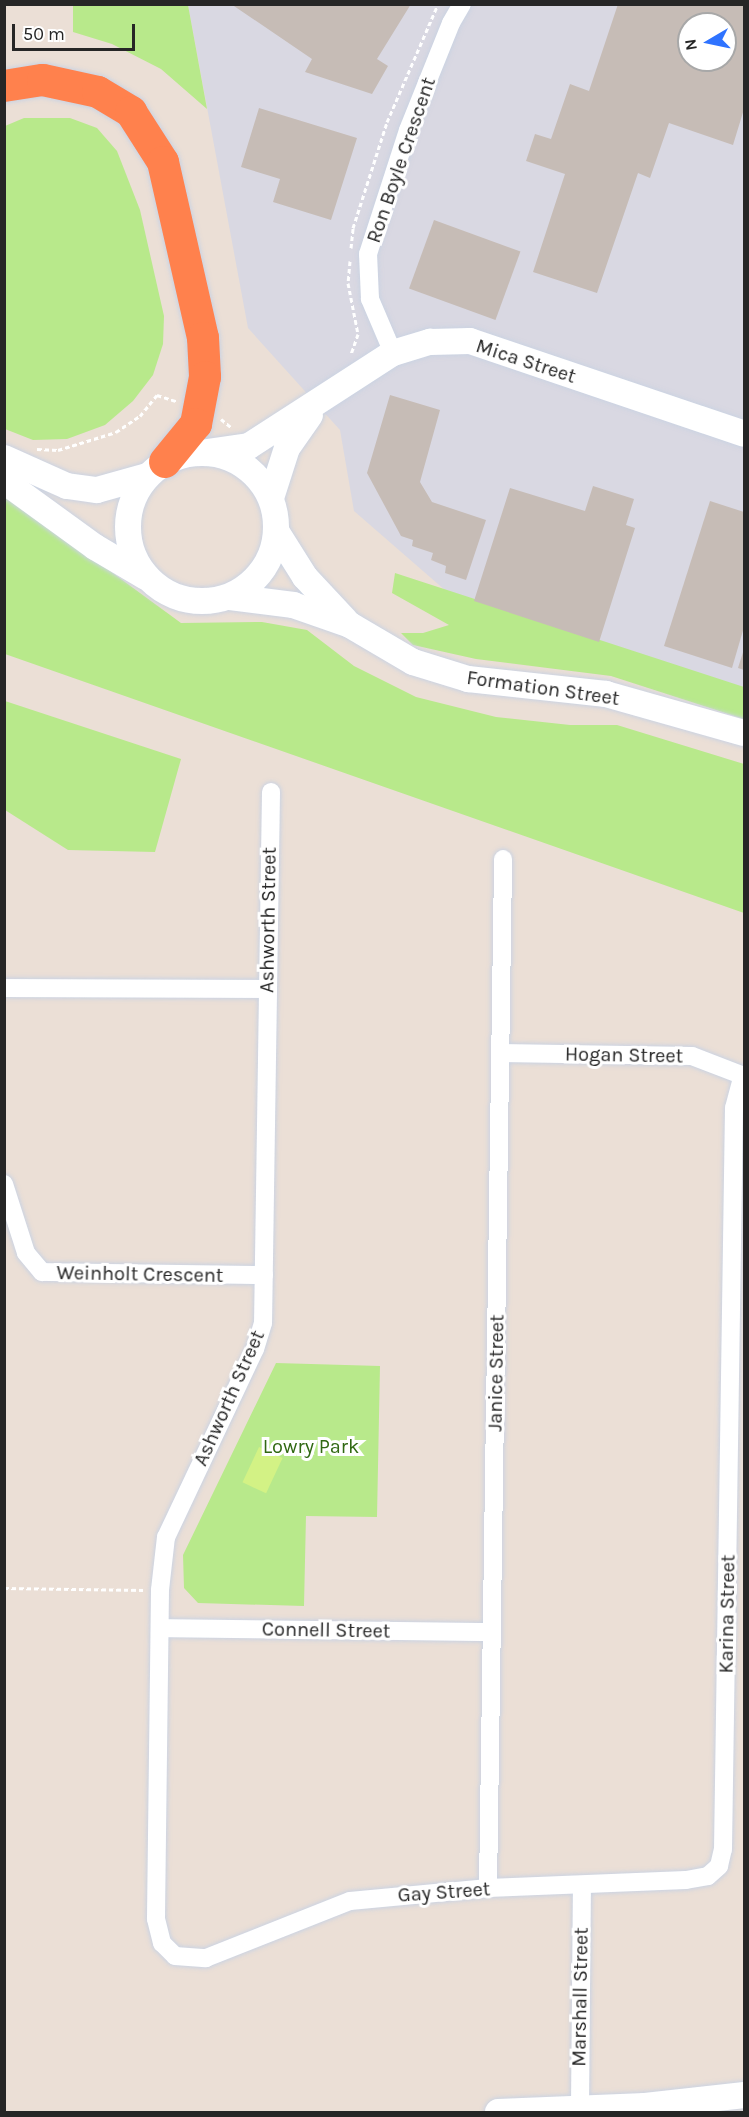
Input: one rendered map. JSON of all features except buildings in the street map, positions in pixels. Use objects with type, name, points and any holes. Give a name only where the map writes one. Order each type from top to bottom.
[{"type":"highway","points":[[4,86],[43,80],[98,92],[131,112],[154,143],[173,194],[203,338],[205,377],[201,408],[189,435],[156,469]]},
{"type":"main road","name":"Mica Street","points":[[207,452],[249,446],[317,405],[393,353],[430,342],[470,341],[744,434]]},
{"type":"main road","name":"Mica Street","points":[[271,498],[287,448],[317,405]]},
{"type":"main road","points":[[4,458],[67,486],[97,490],[156,469],[185,454],[207,452],[245,466],[271,498],[276,531],[263,571],[230,597],[208,602],[185,601],[164,592],[146,578],[95,547],[4,482]]},
{"type":"main road","points":[[146,578],[134,559],[128,526],[135,494],[156,469]]},
{"type":"main road","name":"Formation Street","points":[[276,531],[305,577],[350,625]]},
{"type":"main road","name":"Formation Street","points":[[230,597],[293,604],[350,625],[413,662],[468,679],[606,694],[744,733]]},
{"type":"main road","points":[[498,2112],[705,2102],[744,2095]]},
{"type":"street","name":"Ron Boyle Crescent","points":[[393,353],[370,299],[368,254],[408,130],[451,23],[462,4]]},
{"type":"street","name":"Ashworth Street","points":[[175,1956],[162,1943],[156,1919],[160,1590],[166,1537],[255,1349],[262,1323],[271,792]]},
{"type":"street","name":"Janice Street","points":[[489,1888],[503,859]]},
{"type":"street","points":[[4,988],[267,989]]},
{"type":"street","name":"Hogan Street","points":[[500,1053],[692,1056],[744,1076]]},
{"type":"street","name":"Karina Street","points":[[719,1866],[723,1849],[737,1403],[734,1108],[744,1076]]},
{"type":"street","name":"Weinholt Crescent","points":[[4,1184],[26,1253],[42,1272],[264,1275]]},
{"type":"street","name":"Connell Street","points":[[159,1628],[492,1632]]},
{"type":"street","name":"Gay Street","points":[[175,1956],[207,1958],[350,1901],[489,1888],[686,1880],[708,1876],[719,1866]]},
{"type":"street","name":"Marshall Street","points":[[580,2108],[582,1886]]},
{"type":"path","points":[[343,360],[351,354],[358,334],[348,283],[353,228],[387,122],[438,4]]},
{"type":"path","points":[[32,449],[58,450],[108,436],[140,416],[157,395],[201,408],[235,430]]},
{"type":"path","points":[[4,1588],[160,1590]]},
{"type":"shaded area","points":[[188,5],[744,5],[744,688],[446,591],[354,511],[340,430],[248,328]]},
{"type":"green space","points":[[73,5],[188,5],[207,109],[161,69],[112,44],[73,32]]},
{"type":"green space","points":[[24,118],[70,118],[97,128],[117,151],[140,210],[164,316],[163,344],[153,375],[133,401],[105,425],[67,439],[33,440],[5,429],[5,126]]},
{"type":"green space","points":[[5,494],[181,623],[262,622],[307,630],[354,666],[416,697],[496,717],[570,725],[617,725],[744,764],[744,913],[5,654]]},
{"type":"green space","points":[[395,573],[744,687],[744,719],[611,676],[476,659],[413,645],[401,633],[423,633],[449,625],[392,593]]},
{"type":"green space","points":[[5,701],[181,759],[155,852],[68,850],[5,810]]},
{"type":"green space","name":"Lowry Park","points":[[276,1363],[380,1366],[377,1517],[306,1516],[304,1606],[198,1603],[184,1588],[183,1555]]},
{"type":"green space","points":[[259,1447],[283,1458],[266,1493],[243,1482]]}]
